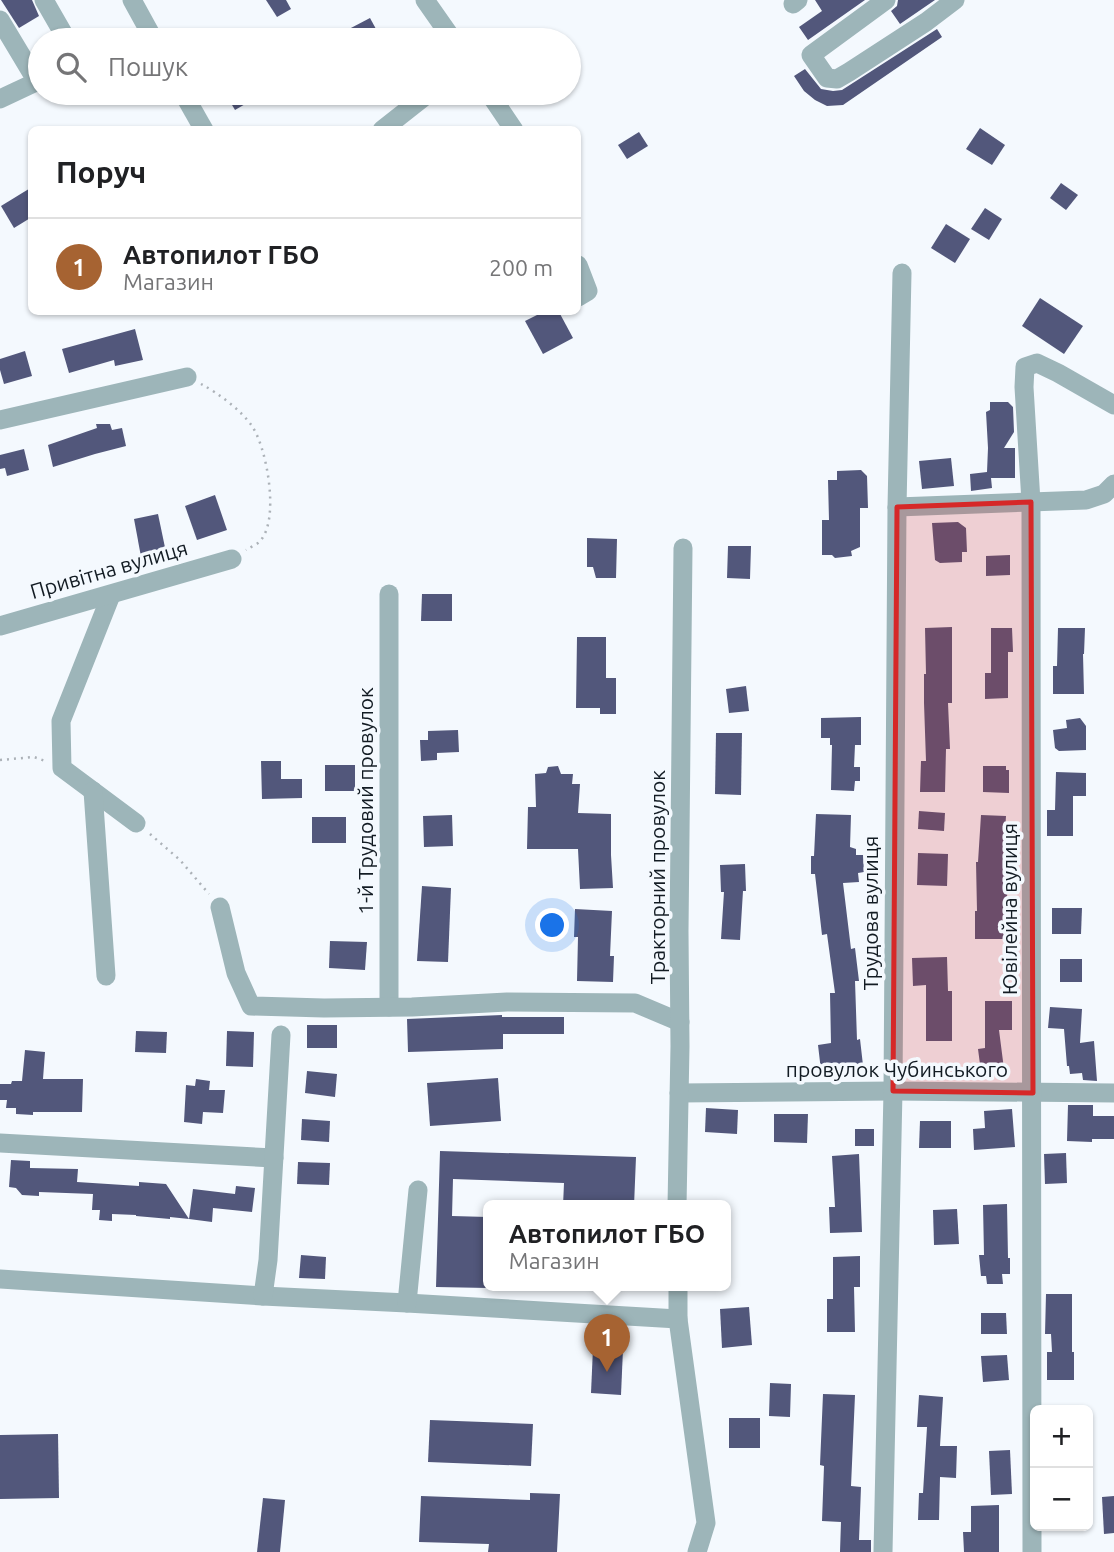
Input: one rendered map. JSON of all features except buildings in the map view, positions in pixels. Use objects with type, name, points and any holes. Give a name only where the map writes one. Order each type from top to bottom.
[{"type":"street","points":[[44,0],[60,28]]},
{"type":"street","points":[[132,0],[147,28]]},
{"type":"street","points":[[425,0],[445,28]]},
{"type":"street","points":[[886,0],[811,55],[827,79],[836,79],[849,72],[956,0]]},
{"type":"street","points":[[0,20],[28,67]]},
{"type":"street","points":[[0,99],[28,86]]},
{"type":"street","points":[[190,105],[202,126]]},
{"type":"street","points":[[387,126],[414,105]]},
{"type":"street","points":[[497,105],[511,126]]},
{"type":"street","points":[[581,272],[589,291],[581,295]]},
{"type":"street","name":"Трудова вулиця","points":[[883,1552],[893,1091],[897,507],[902,273]]},
{"type":"street","name":"Ювілейна вулиця","points":[[1032,1552],[1031,502],[1025,367],[1037,363],[1114,405]]},
{"type":"street","points":[[0,420],[187,377]]},
{"type":"street","points":[[897,507],[1086,500],[1104,494],[1114,484]]},
{"type":"street","name":"Тракторний провулок","points":[[677,1200],[683,548]]},
{"type":"street","name":"Привітна вулиця","points":[[0,626],[232,559]]},
{"type":"street","name":"1-й Трудовий провулок","points":[[388,594],[389,1007]]},
{"type":"street","points":[[111,595],[61,721],[62,768],[136,823]]},
{"type":"street","points":[[93,791],[106,976]]},
{"type":"street","points":[[220,907],[236,973],[251,1006],[324,1008],[507,1002],[635,1003],[680,1022]]},
{"type":"street","points":[[263,1296],[268,1260],[281,1035]]},
{"type":"street","name":"провулок Чубинського","points":[[679,1093],[1114,1093]]},
{"type":"street","points":[[0,1143],[274,1158]]},
{"type":"street","points":[[407,1303],[418,1190]]},
{"type":"street","points":[[0,1279],[678,1319]]},
{"type":"street","points":[[678,1291],[678,1319],[706,1522],[697,1552]]},
{"type":"path","points":[[187,377],[212,390],[233,406],[252,426],[262,451],[268,479],[271,520],[261,541],[232,559]]},
{"type":"path","points":[[0,760],[34,757],[62,768]]},
{"type":"path","points":[[136,823],[180,860],[220,907]]},
{"type":"highlighted area","points":[[1031,502],[1033,1093],[893,1091],[897,507]]},
{"type":"place","name":"Автопилот ГБО","points":[[607,1372]]}]
